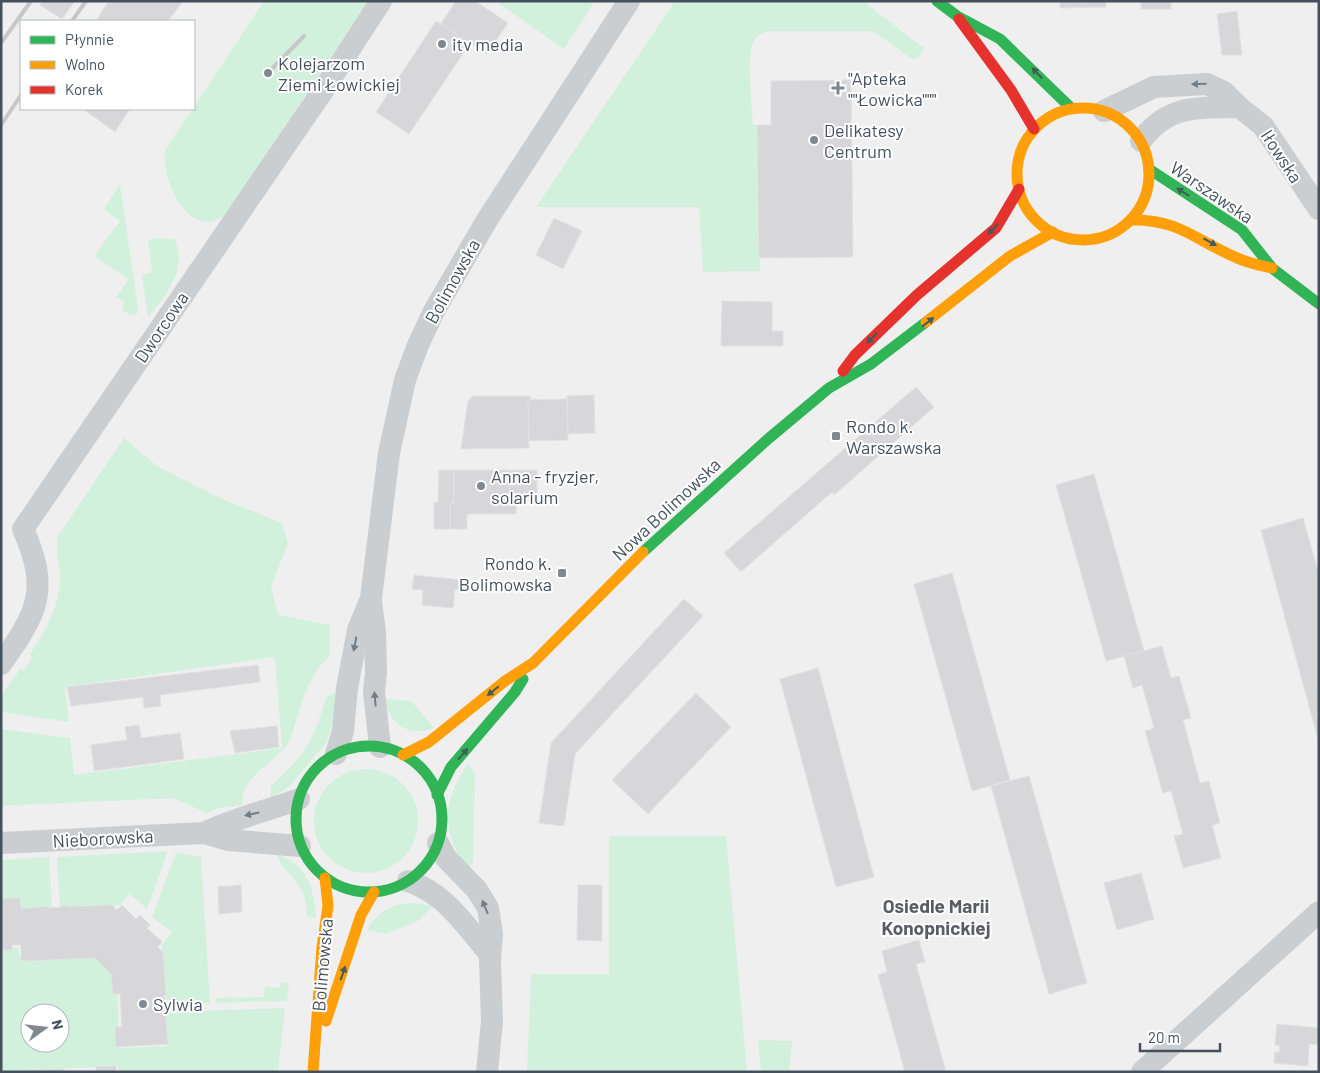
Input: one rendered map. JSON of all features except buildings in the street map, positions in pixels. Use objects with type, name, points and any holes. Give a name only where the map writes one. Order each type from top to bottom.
[{"type":"main road","points":[[937,1],[957,16],[1000,39],[1071,108]]},
{"type":"main road","points":[[957,16],[1011,90],[1034,129]]},
{"type":"main road","points":[[1088,107],[1104,111],[1118,118],[1131,128],[1141,141],[1149,169],[1148,188],[1142,205],[1131,220],[1110,234],[1086,240],[1069,238],[1053,232],[1038,222],[1026,206],[1019,189],[1017,173],[1020,157],[1025,142],[1034,129],[1051,116],[1071,108],[1088,107]]},
{"type":"main road","name":"Warszawska","points":[[1149,169],[1242,230],[1272,268],[1319,304]]},
{"type":"main road","name":"Nowa Bolimowska","points":[[829,388],[855,355],[884,327],[996,228],[1009,209],[1019,189]]},
{"type":"main road","name":"Warszawska","points":[[1131,220],[1147,218],[1164,220],[1190,231],[1249,263],[1272,268]]},
{"type":"main road","name":"Nowa Bolimowska","points":[[403,755],[429,742],[505,681],[533,663],[653,542],[768,439],[829,388],[879,358],[1010,256],[1053,232]]},
{"type":"main road","name":"Nowa Bolimowska","points":[[437,795],[451,767],[516,692],[533,663]]},
{"type":"main road","points":[[380,747],[403,755],[418,766],[429,780],[437,795],[441,819],[438,843],[431,858],[408,881],[386,890],[357,892],[340,887],[325,878],[306,858],[300,846],[296,823],[299,799],[306,781],[319,765],[336,754],[350,749],[380,747]]},
{"type":"main road","name":"Bolimowska","points":[[313,1072],[322,947],[328,906],[325,878]]},
{"type":"main road","name":"Bolimowska","points":[[315,1052],[361,915],[374,892]]},
{"type":"street","name":"Dworcowa","points":[[1,664],[24,633],[36,603],[39,580],[36,560],[23,529],[324,89],[381,1]]},
{"type":"street","name":"Bolimowska","points":[[380,747],[374,692],[376,672],[375,632],[371,598],[389,453],[405,380],[418,345],[434,311],[487,220],[629,1]]},
{"type":"street","name":"Iłowska","points":[[1104,111],[1154,87],[1178,84],[1207,84],[1224,92],[1239,108],[1255,118],[1271,135],[1308,196],[1319,209]]},
{"type":"street","points":[[1141,141],[1156,124],[1170,114],[1194,108],[1239,108]]},
{"type":"street","name":"Bolimowska","points":[[336,754],[343,731],[347,688],[358,630],[371,598]]},
{"type":"street","name":"Nieborowska","points":[[204,833],[232,820],[266,812],[299,799]]},
{"type":"street","name":"Nieborowska","points":[[1,843],[204,833],[228,840],[300,846]]},
{"type":"street","points":[[438,843],[446,858],[477,890],[488,908],[492,934],[490,954],[492,1021],[487,1072]]},
{"type":"street","points":[[408,881],[424,886],[453,908],[490,954]]},
{"type":"street","points":[[1142,1072],[1319,912]]},
{"type":"green space","points":[[264,1],[369,1],[227,213],[214,221],[202,221],[190,215],[180,205],[167,176],[166,149],[192,110],[195,110],[195,105]]},
{"type":"green space","points":[[495,1],[595,1],[564,49]]},
{"type":"green space","points":[[675,1],[863,1],[924,48],[919,57],[913,60],[873,31],[770,31],[762,33],[755,39],[752,45],[750,73],[753,125],[757,125],[760,271],[703,272],[699,207],[536,207]]},
{"type":"green space","points":[[120,184],[138,309],[138,313],[134,315],[122,311],[124,302],[116,297],[129,279],[94,256],[120,221],[104,209]]},
{"type":"green space","points":[[159,238],[174,239],[178,249],[179,260],[168,291],[148,317],[142,275],[152,272],[148,240]]},
{"type":"green space","points":[[124,438],[157,466],[222,499],[282,523],[288,543],[271,587],[278,615],[330,625],[330,656],[312,678],[288,743],[246,786],[242,805],[218,808],[207,813],[173,798],[1,806],[1,729],[70,738],[74,775],[282,748],[275,657],[65,687],[69,722],[1,712],[1,696],[21,668],[24,671],[32,658],[30,654],[42,636],[55,606],[60,585],[57,550],[58,536]]},
{"type":"green space","points":[[337,692],[333,724],[326,743],[289,787],[270,798],[271,786],[292,765],[307,746],[317,725],[326,697]]},
{"type":"green space","points":[[384,699],[411,701],[434,728],[416,731],[401,727],[390,715]]},
{"type":"green space","points":[[467,764],[475,773],[473,862],[467,868],[457,853],[451,836],[448,809],[455,786]]},
{"type":"green space","points":[[366,769],[386,773],[403,784],[414,801],[418,821],[414,841],[403,858],[386,869],[366,873],[346,869],[329,858],[318,841],[314,821],[318,801],[329,784],[346,773]]},
{"type":"green space","points":[[609,836],[726,836],[747,1072],[527,1072],[531,974],[609,974]]},
{"type":"green space","points":[[168,851],[147,909],[130,894],[120,905],[60,909],[57,857]]},
{"type":"green space","points":[[176,853],[201,857],[210,1003],[165,1004],[162,945],[172,932],[152,917]]},
{"type":"green space","points":[[276,854],[295,864],[307,879],[311,887],[316,918],[307,916],[304,896],[300,888]]},
{"type":"green space","points":[[49,857],[52,909],[19,912],[1,901],[1,860]]},
{"type":"green space","points":[[406,903],[433,906],[418,921],[386,934],[367,930],[376,918],[386,910]]},
{"type":"green space","points":[[18,947],[19,957],[105,952],[117,967],[119,1048],[167,1046],[165,1012],[285,1008],[278,1072],[119,1072],[118,1066],[1,1072],[1,948]]},
{"type":"green space","points":[[281,982],[289,983],[287,1001],[216,1003],[215,998],[264,997],[265,986],[280,988]]},
{"type":"green space","points":[[758,1040],[792,1041],[789,1072],[761,1072]]},
{"type":"railway","points":[[1,43],[31,1]]},
{"type":"railway","points":[[73,20],[86,1]]},
{"type":"railway","points":[[268,73],[304,36]]},
{"type":"railway","points":[[1,125],[20,96]]},
{"type":"traffic: fast","points":[[937,1],[957,16],[1000,39],[1071,108]]},
{"type":"traffic: fast","points":[[1149,169],[1242,230],[1272,268],[1319,304]]},
{"type":"traffic: fast","points":[[643,552],[768,439],[829,388],[871,364],[926,322]]},
{"type":"traffic: fast","points":[[437,795],[451,767],[515,692],[523,679]]},
{"type":"traffic: fast","points":[[369,746],[397,752],[420,768],[436,791],[442,819],[436,847],[420,870],[397,886],[369,892],[341,886],[318,870],[302,847],[296,819],[302,791],[318,768],[341,752],[369,746]]},
{"type":"traffic: slow","points":[[1083,108],[1096,109],[1108,113],[1130,127],[1144,149],[1148,161],[1149,174],[1148,187],[1144,199],[1130,221],[1108,235],[1096,239],[1083,240],[1070,239],[1058,235],[1036,221],[1022,199],[1018,187],[1017,174],[1018,161],[1022,149],[1036,127],[1058,113],[1070,109],[1083,108]]},
{"type":"traffic: slow","points":[[1131,220],[1162,223],[1174,227],[1240,259],[1272,268]]},
{"type":"traffic: slow","points":[[926,322],[1010,256],[1053,232]]},
{"type":"traffic: slow","points":[[403,755],[429,742],[505,681],[533,663],[643,552]]},
{"type":"traffic: slow","points":[[313,1072],[322,947],[328,906],[325,878]]},
{"type":"traffic: slow","points":[[326,1021],[361,915],[374,892]]},
{"type":"traffic: jam","points":[[959,19],[1011,90],[1034,129]]},
{"type":"traffic: jam","points":[[843,371],[855,355],[917,295],[996,228],[1019,189]]},
{"type":"place","name":"itv media","points":[[442,44]]},
{"type":"place","name":"Kolejarzom Ziemi Łowickiej","points":[[268,73]]},
{"type":"place","name":"\"Apteka \"\"Łowicka\"\"\"","points":[[838,88]]},
{"type":"place","name":"Delikatesy Centrum","points":[[814,140]]},
{"type":"place","name":"Rondo k. Warszawska","points":[[836,436]]},
{"type":"place","name":"Anna - fryzjer, solarium","points":[[481,486]]},
{"type":"place","name":"Rondo k. Bolimowska","points":[[562,573]]},
{"type":"place","name":"Sylwia","points":[[143,1004]]},
{"type":"district","name":"Osiedle Marii Konopnickiej","points":[[936,916]]}]
